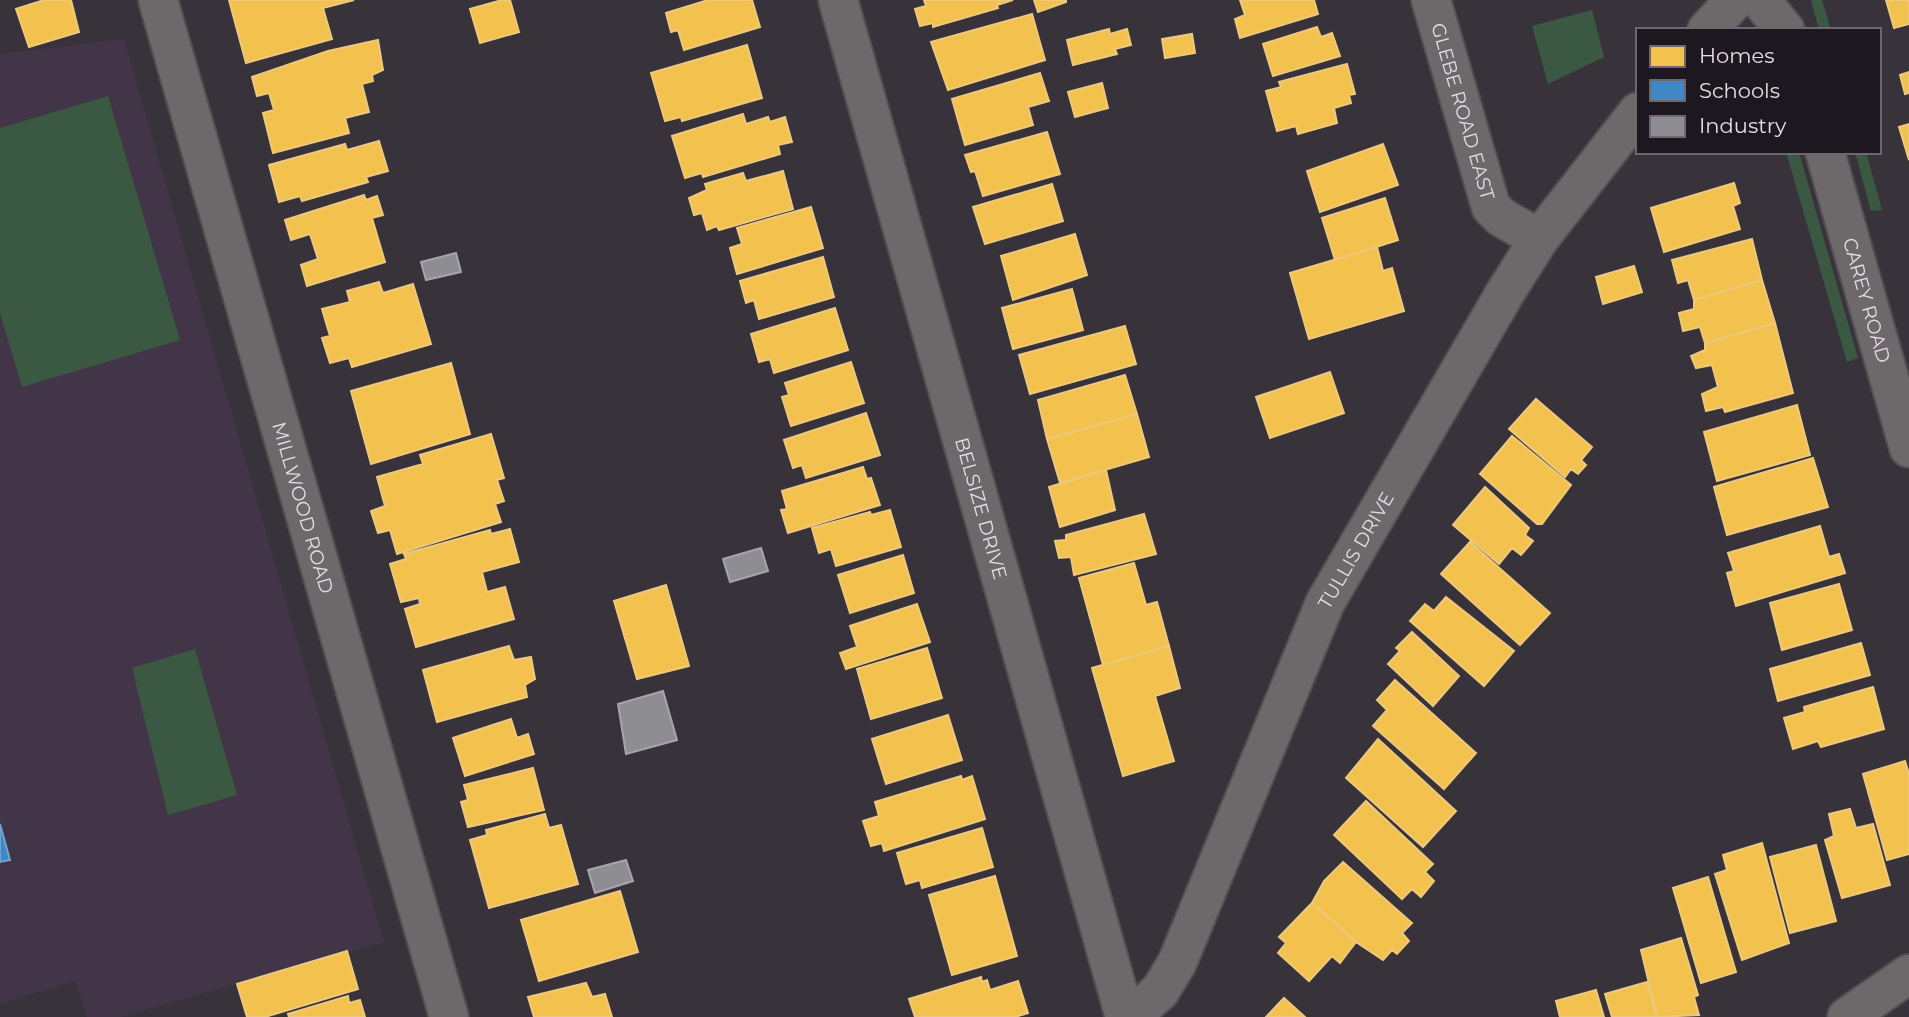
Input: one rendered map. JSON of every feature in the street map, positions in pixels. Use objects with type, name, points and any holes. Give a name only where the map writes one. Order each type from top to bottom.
[{"type":"street","name":"MILLWOOD ROAD","points":[[158,0],[449,1017]]},
{"type":"street","name":"BELSIZE DRIVE","points":[[838,0],[1125,1017]]},
{"type":"street","name":"GLEBE ROAD EAST","points":[[1432,0],[1491,207],[1501,217],[1539,239]]},
{"type":"street","points":[[1709,28],[1735,0]]},
{"type":"street","points":[[1760,0],[1782,28]]},
{"type":"street","name":"TULLIS DRIVE","points":[[1130,1017],[1160,990],[1177,964],[1325,603],[1539,239],[1636,115]]},
{"type":"street","name":"CAREY ROAD","points":[[1826,154],[1909,448]]},
{"type":"street","points":[[1847,1017],[1909,974]]},
{"type":"shaded area","points":[[124,39],[384,942],[121,1017],[87,1017],[75,981],[0,1004],[0,54]]},
{"type":"green space","points":[[1811,0],[1822,0],[1830,28],[1818,28]]},
{"type":"green space","points":[[1592,10],[1604,57],[1548,84],[1532,26]]},
{"type":"green space","points":[[108,96],[180,340],[22,387],[0,313],[0,128]]},
{"type":"green space","points":[[1787,154],[1800,154],[1858,358],[1847,362]]},
{"type":"green space","points":[[1856,154],[1867,154],[1882,210],[1871,211]]},
{"type":"green space","points":[[195,649],[237,795],[168,815],[132,668]]},
{"type":"building: Homes","points":[[44,0],[71,0],[79,32],[29,47],[16,9]]},
{"type":"building: Homes","points":[[229,0],[354,0],[323,8],[332,39],[246,63]]},
{"type":"building: Homes","points":[[510,0],[519,32],[480,43],[470,9]]},
{"type":"building: Homes","points":[[708,0],[752,0],[760,27],[684,50],[678,30],[671,32],[666,13]]},
{"type":"building: Homes","points":[[924,0],[1013,0],[997,5],[998,8],[933,27],[933,23],[920,26],[915,9],[926,6]]},
{"type":"building: Homes","points":[[1034,0],[1066,0],[1066,2],[1038,12]]},
{"type":"building: Homes","points":[[1240,0],[1314,0],[1318,14],[1240,38],[1235,19],[1245,15]]},
{"type":"building: Homes","points":[[1886,0],[1909,0],[1909,24],[1894,28]]},
{"type":"building: Homes","points":[[1032,14],[1045,60],[948,90],[931,42]]},
{"type":"building: Homes","points":[[1317,27],[1321,37],[1332,33],[1340,56],[1273,76],[1263,44]]},
{"type":"building: Homes","points":[[1109,29],[1110,34],[1127,29],[1131,45],[1115,49],[1117,54],[1073,65],[1067,40]]},
{"type":"building: Homes","points":[[1192,34],[1195,53],[1165,58],[1162,39]]},
{"type":"building: Homes","points":[[378,40],[383,70],[372,75],[373,81],[362,84],[369,112],[345,118],[349,133],[273,153],[263,113],[274,110],[269,93],[257,96],[252,77],[328,51]]},
{"type":"building: Homes","points":[[747,45],[762,98],[682,121],[681,117],[665,121],[651,73]]},
{"type":"building: Homes","points":[[1347,64],[1355,94],[1349,95],[1351,103],[1334,108],[1337,123],[1298,134],[1296,126],[1277,131],[1266,91],[1281,87],[1279,82]]},
{"type":"building: Homes","points":[[1909,72],[1909,93],[1905,94],[1900,75]]},
{"type":"building: Homes","points":[[1040,73],[1049,101],[1028,107],[1033,125],[965,145],[952,99]]},
{"type":"building: Homes","points":[[1102,83],[1108,108],[1075,117],[1068,92]]},
{"type":"building: Homes","points":[[743,114],[746,124],[768,117],[770,122],[785,117],[792,142],[778,145],[780,154],[703,177],[702,173],[685,178],[672,136]]},
{"type":"building: Homes","points":[[1909,124],[1909,160],[1899,127]]},
{"type":"building: Homes","points":[[1047,132],[1060,174],[983,196],[975,171],[971,172],[965,155]]},
{"type":"building: Homes","points":[[379,141],[388,171],[366,177],[368,182],[302,201],[300,196],[279,202],[269,165],[345,144],[347,150]]},
{"type":"building: Homes","points":[[1383,144],[1398,185],[1320,212],[1307,171]]},
{"type":"building: Homes","points":[[783,171],[793,209],[719,230],[717,226],[707,230],[702,213],[694,215],[689,198],[707,190],[705,184],[743,173],[746,181]]},
{"type":"building: Homes","points":[[1734,183],[1740,203],[1733,206],[1740,229],[1664,252],[1651,208]]},
{"type":"building: Homes","points":[[1052,184],[1063,221],[985,244],[973,207]]},
{"type":"building: Homes","points":[[364,195],[366,200],[377,196],[383,215],[372,218],[385,262],[307,286],[301,265],[318,259],[310,234],[291,240],[285,220]]},
{"type":"building: Homes","points":[[1385,198],[1398,240],[1335,260],[1322,218]]},
{"type":"building: Homes","points":[[811,207],[823,248],[737,274],[730,248],[742,244],[737,228]]},
{"type":"building: Homes","points":[[1075,234],[1087,275],[1013,300],[1001,256]]},
{"type":"building: Homes","points":[[1752,239],[1762,280],[1694,300],[1688,280],[1678,283],[1672,260]]},
{"type":"building: Homes","points":[[1377,247],[1383,271],[1392,268],[1404,311],[1309,339],[1290,273]]},
{"type":"building: Homes","points":[[823,257],[834,297],[759,319],[754,300],[746,303],[740,281]]},
{"type":"building: Homes","points":[[1634,266],[1642,292],[1603,304],[1596,277]]},
{"type":"building: Homes","points":[[1762,280],[1775,323],[1705,343],[1700,327],[1683,331],[1679,313],[1694,309],[1694,300]]},
{"type":"building: Homes","points":[[379,282],[383,293],[413,284],[431,344],[352,367],[349,358],[330,363],[322,338],[330,336],[322,309],[350,302],[347,291]]},
{"type":"building: Homes","points":[[1072,289],[1083,330],[1013,349],[1002,308]]},
{"type":"building: Homes","points":[[835,308],[848,350],[774,373],[770,359],[759,362],[751,334]]},
{"type":"building: Homes","points":[[1775,323],[1793,393],[1725,412],[1723,407],[1706,411],[1702,394],[1718,387],[1712,365],[1696,368],[1691,356],[1705,350],[1705,343]]},
{"type":"building: Homes","points":[[1125,326],[1136,364],[1030,394],[1019,355]]},
{"type":"building: Homes","points":[[851,362],[864,403],[791,426],[782,397],[789,395],[785,383]]},
{"type":"building: Homes","points":[[451,363],[470,434],[371,464],[351,391]]},
{"type":"building: Homes","points":[[1330,372],[1344,413],[1270,438],[1256,397]]},
{"type":"building: Homes","points":[[1125,375],[1137,414],[1047,439],[1038,400]]},
{"type":"building: Homes","points":[[1536,399],[1592,447],[1581,460],[1586,465],[1578,474],[1571,469],[1565,477],[1509,429]]},
{"type":"building: Homes","points":[[1797,405],[1810,455],[1717,481],[1704,432]]},
{"type":"building: Homes","points":[[866,413],[880,455],[806,478],[802,465],[793,468],[784,440]]},
{"type":"building: Homes","points":[[1137,414],[1149,457],[1060,483],[1047,439]]},
{"type":"building: Homes","points":[[491,434],[504,478],[497,480],[504,501],[495,504],[501,522],[397,554],[390,530],[378,533],[371,511],[385,506],[377,477],[423,464],[420,455]]},
{"type":"building: Homes","points":[[1512,436],[1571,485],[1542,524],[1537,524],[1480,474]]},
{"type":"building: Homes","points":[[1813,458],[1828,507],[1727,535],[1714,487]]},
{"type":"building: Homes","points":[[863,467],[867,479],[871,478],[880,505],[788,533],[781,510],[787,509],[782,491]]},
{"type":"building: Homes","points":[[1106,470],[1115,510],[1060,527],[1049,487]]},
{"type":"building: Homes","points":[[1485,487],[1529,528],[1525,535],[1533,541],[1521,555],[1512,548],[1499,564],[1453,525]]},
{"type":"building: Homes","points":[[890,510],[901,547],[836,566],[831,549],[819,553],[812,528],[870,512],[871,515]]},
{"type":"building: Homes","points":[[1144,514],[1156,554],[1074,575],[1071,557],[1059,558],[1055,541],[1066,540],[1066,535]]},
{"type":"building: Homes","points":[[1820,526],[1829,557],[1839,554],[1845,573],[1736,606],[1727,573],[1734,571],[1728,553]]},
{"type":"building: Homes","points":[[510,529],[519,562],[482,572],[487,592],[505,587],[514,619],[416,647],[405,609],[420,604],[419,598],[401,602],[390,564],[406,559],[404,554],[490,530],[491,534]]},
{"type":"building: Homes","points":[[1470,542],[1550,613],[1520,645],[1441,574]]},
{"type":"building: Homes","points":[[903,555],[914,593],[850,613],[838,575]]},
{"type":"building: Homes","points":[[1134,563],[1146,605],[1157,602],[1169,646],[1103,665],[1079,578]]},
{"type":"building: Homes","points":[[1839,584],[1852,630],[1782,650],[1770,603]]},
{"type":"building: Homes","points":[[666,585],[689,666],[637,679],[614,601]]},
{"type":"building: Homes","points":[[1446,597],[1514,651],[1484,686],[1410,621],[1425,604],[1434,611]]},
{"type":"building: Homes","points":[[917,604],[930,642],[846,669],[840,653],[857,647],[850,626]]},
{"type":"building: Homes","points":[[1412,632],[1459,676],[1433,706],[1388,664],[1400,651],[1396,648]]},
{"type":"building: Homes","points":[[1861,643],[1870,675],[1778,701],[1770,669]]},
{"type":"building: Homes","points":[[509,646],[514,660],[531,657],[535,679],[525,685],[527,697],[437,722],[423,670]]},
{"type":"building: Homes","points":[[1169,646],[1180,688],[1155,696],[1174,761],[1123,776],[1092,668]]},
{"type":"building: Homes","points":[[927,648],[942,698],[871,719],[857,669]]},
{"type":"building: Homes","points":[[1395,680],[1476,753],[1444,789],[1373,726],[1387,710],[1377,700]]},
{"type":"building: Homes","points":[[1873,687],[1884,729],[1821,747],[1818,741],[1793,749],[1784,718],[1805,712],[1804,707]]},
{"type":"building: Homes","points":[[948,715],[962,760],[886,784],[872,739]]},
{"type":"building: Homes","points":[[511,719],[517,738],[528,734],[534,754],[465,776],[453,738]]},
{"type":"building: Homes","points":[[1378,739],[1456,811],[1423,847],[1346,778]]},
{"type":"building: Homes","points":[[1905,761],[1909,774],[1909,854],[1887,860],[1863,774]]},
{"type":"building: Homes","points":[[533,768],[544,810],[468,827],[461,802],[468,800],[464,785]]},
{"type":"building: Homes","points":[[961,776],[962,780],[972,776],[985,819],[884,851],[882,843],[871,846],[863,821],[879,816],[875,802]]},
{"type":"building: Homes","points":[[1366,801],[1433,864],[1425,872],[1434,881],[1421,897],[1412,889],[1402,899],[1334,835]]},
{"type":"building: Homes","points":[[1850,809],[1856,828],[1873,824],[1890,885],[1842,898],[1825,840],[1834,836],[1829,814]]},
{"type":"building: Homes","points":[[545,814],[549,828],[561,825],[578,884],[489,908],[470,840],[487,835],[486,830]]},
{"type":"building: Homes","points":[[982,828],[993,867],[922,888],[920,880],[906,884],[897,853]]},
{"type":"building: Homes","points":[[1762,843],[1789,943],[1742,960],[1715,874],[1727,870],[1723,855]]},
{"type":"building: Homes","points":[[1816,845],[1836,921],[1790,933],[1770,857]]},
{"type":"building: Homes","points":[[1343,862],[1412,923],[1402,933],[1409,941],[1397,954],[1392,950],[1383,960],[1356,942],[1312,903],[1324,881]]},
{"type":"building: Homes","points":[[995,876],[1017,956],[952,975],[929,895]]},
{"type":"building: Homes","points":[[1708,877],[1736,972],[1701,983],[1673,888]]},
{"type":"building: Homes","points":[[620,891],[638,952],[539,981],[521,920]]},
{"type":"building: Homes","points":[[1312,903],[1356,942],[1340,963],[1332,956],[1309,981],[1278,953],[1286,943],[1279,937]]},
{"type":"building: Homes","points":[[1681,938],[1698,995],[1694,997],[1699,1015],[1657,1017],[1641,950]]},
{"type":"building: Homes","points":[[347,951],[358,989],[265,1017],[247,1017],[237,984]]},
{"type":"building: Homes","points":[[981,977],[982,982],[987,980],[990,990],[1018,981],[1028,1013],[1015,1017],[915,1017],[909,999]]},
{"type":"building: Homes","points":[[1647,982],[1657,1017],[1612,1017],[1605,994]]},
{"type":"building: Homes","points":[[586,983],[592,997],[605,994],[612,1017],[534,1017],[528,997]]},
{"type":"building: Homes","points":[[1596,990],[1604,1017],[1560,1017],[1556,1001]]},
{"type":"building: Homes","points":[[348,996],[349,1003],[360,1000],[365,1017],[289,1017],[288,1014]]},
{"type":"building: Homes","points":[[1284,998],[1305,1017],[1266,1017]]},
{"type":"building: Schools","points":[[0,824],[10,860],[0,862]]},
{"type":"building: Industry","points":[[456,253],[461,272],[426,280],[421,262]]},
{"type":"building: Industry","points":[[761,548],[768,571],[730,582],[723,559]]},
{"type":"building: Industry","points":[[663,691],[677,740],[626,754],[618,704]]},
{"type":"building: Industry","points":[[626,860],[633,881],[595,893],[588,870]]}]
